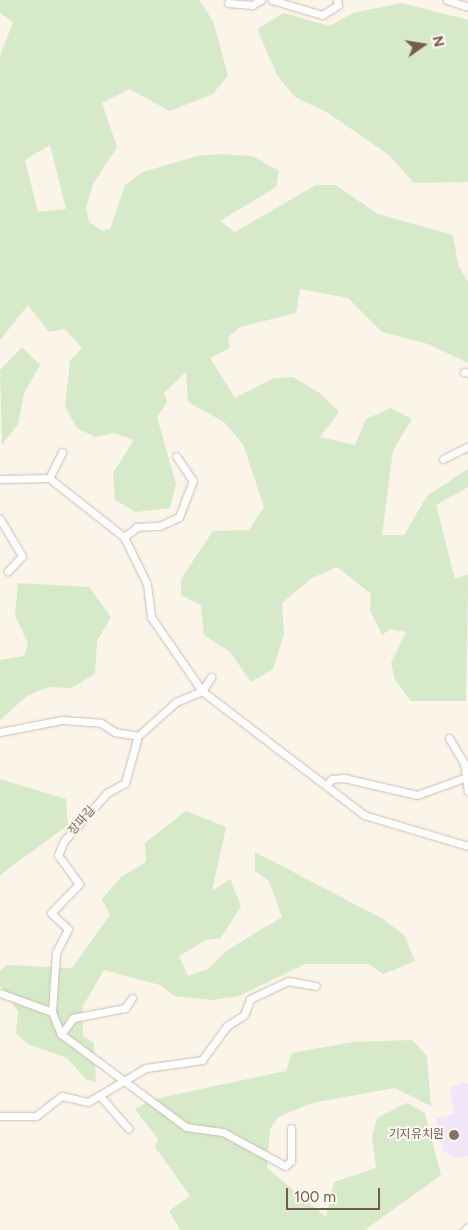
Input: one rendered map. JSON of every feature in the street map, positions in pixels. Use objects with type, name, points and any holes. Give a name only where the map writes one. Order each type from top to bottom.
[{"type":"street","points":[[228,3],[252,5],[262,0]]},
{"type":"street","points":[[272,0],[322,15],[338,5],[337,0]]},
{"type":"street","points":[[447,0],[468,7]]},
{"type":"street","points":[[443,459],[468,446]]},
{"type":"street","points":[[49,478],[62,452]]},
{"type":"street","points":[[124,537],[137,527],[159,526],[180,517],[193,481],[176,456]]},
{"type":"street","points":[[0,479],[49,478],[124,537],[147,584],[151,617],[202,691],[364,815],[468,846]]},
{"type":"street","points":[[0,519],[22,556],[8,571]]},
{"type":"street","points":[[0,732],[62,720],[101,723],[115,732],[138,736],[176,702],[202,691],[211,677]]},
{"type":"street","name":"장파길","points":[[138,736],[125,783],[107,794],[64,841],[58,856],[79,884],[51,913],[68,929],[56,954],[52,1012],[61,1034],[120,1080],[186,1127],[223,1132],[285,1166],[291,1161],[291,1128]]},
{"type":"street","points":[[449,738],[466,767],[464,778],[468,792]]},
{"type":"street","points":[[326,786],[332,779],[344,778],[417,795],[464,778]]},
{"type":"street","points":[[0,1116],[36,1116],[62,1096],[88,1102],[100,1096],[120,1080],[146,1068],[202,1060],[227,1026],[244,1015],[250,999],[288,981],[316,986]]},
{"type":"street","points":[[1,995],[52,1012]]},
{"type":"street","points":[[61,1034],[73,1018],[125,1008],[132,998]]},
{"type":"street","points":[[100,1096],[128,1128]]},
{"type":"street","points":[[465,1230],[468,1227]]},
{"type":"shaded area","name":"기지유치원","points":[[462,1082],[468,1084],[468,1156],[457,1159],[443,1151],[436,1119],[454,1114],[450,1088]]},
{"type":"green space","points":[[0,0],[199,0],[213,21],[228,75],[213,94],[170,111],[129,89],[102,103],[117,147],[93,184],[86,208],[89,222],[102,231],[110,229],[125,185],[143,172],[197,156],[220,154],[252,156],[279,171],[276,187],[220,221],[235,232],[316,185],[335,185],[378,214],[453,235],[458,265],[468,282],[468,363],[428,344],[382,332],[348,298],[300,289],[296,313],[240,327],[228,337],[230,348],[210,358],[235,398],[274,378],[293,377],[321,394],[339,412],[320,437],[355,445],[366,419],[391,408],[412,419],[393,450],[382,535],[404,535],[427,496],[468,469],[468,487],[436,505],[455,579],[468,574],[466,701],[411,701],[395,680],[391,663],[406,632],[390,629],[382,635],[370,610],[371,594],[337,567],[312,578],[282,603],[284,634],[273,669],[251,682],[230,652],[204,635],[201,605],[181,595],[181,579],[213,531],[249,530],[264,507],[243,444],[224,422],[188,402],[186,372],[164,393],[167,402],[157,417],[176,484],[170,508],[136,512],[115,500],[113,473],[134,440],[114,433],[95,437],[77,428],[65,406],[70,361],[82,348],[65,329],[49,332],[28,305],[0,340],[0,56],[13,22],[0,13]],"holes":[[[50,145],[66,209],[38,212],[25,160]]]},
{"type":"green space","points":[[402,3],[468,20],[468,182],[414,183],[389,155],[328,113],[295,97],[277,75],[257,29],[284,13],[329,26],[353,13]]},
{"type":"green space","points":[[22,347],[40,365],[24,394],[18,424],[2,445],[0,370]]},
{"type":"green space","points":[[18,583],[89,587],[111,617],[97,641],[95,674],[71,688],[48,687],[27,696],[0,720],[0,660],[24,656],[28,643],[15,616]]},
{"type":"green space","points":[[0,779],[66,799],[68,825],[0,875]]},
{"type":"green space","points":[[186,811],[226,827],[212,891],[230,879],[241,906],[221,938],[206,940],[179,956],[188,976],[208,969],[226,951],[282,917],[269,881],[255,871],[255,852],[381,918],[404,935],[415,961],[384,974],[368,964],[305,964],[239,996],[212,1000],[174,996],[160,985],[104,970],[83,1006],[83,1036],[94,1043],[96,1082],[87,1080],[67,1058],[28,1044],[16,1034],[18,1011],[0,986],[0,971],[7,965],[72,968],[110,915],[102,899],[121,877],[146,862],[145,843]]},
{"type":"green space","points":[[412,1040],[427,1056],[431,1106],[395,1088],[312,1103],[278,1117],[270,1129],[267,1168],[326,1217],[334,1182],[376,1168],[372,1137],[377,1118],[407,1103],[425,1113],[441,1175],[365,1230],[180,1230],[169,1211],[190,1196],[155,1147],[158,1139],[135,1109],[154,1099],[286,1071],[292,1053],[353,1042]]},
{"type":"place","name":"기지유치원","points":[[454,1135]]}]
